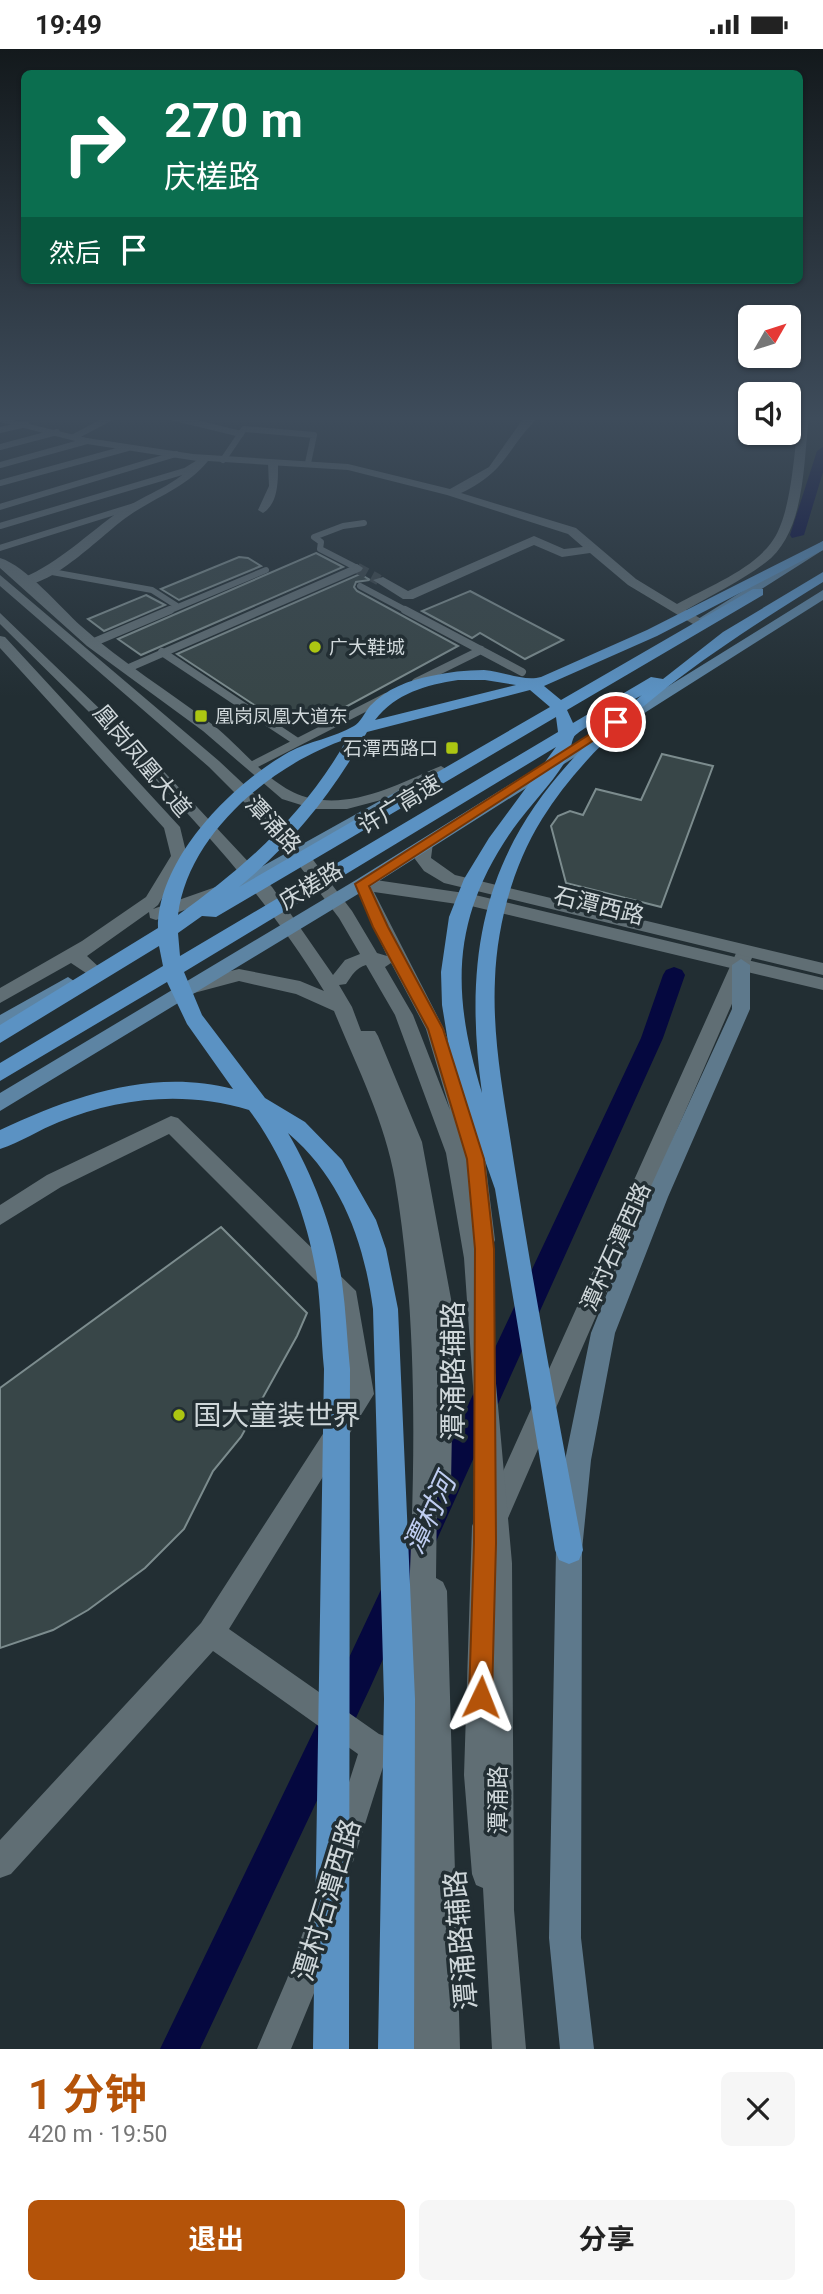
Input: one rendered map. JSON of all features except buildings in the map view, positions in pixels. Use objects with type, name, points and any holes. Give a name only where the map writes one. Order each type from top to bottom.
[{"type":"highway","points":[[331,2049],[337,1369],[327,1268],[293,1165],[274,1129],[196,1019],[177,981],[166,919],[177,876],[228,809],[253,783],[285,761],[338,738],[555,676],[633,642],[823,545]]},
{"type":"highway","name":"许广高速","points":[[1,1028],[621,675],[823,552]]},
{"type":"highway","name":"许广高速","points":[[0,1073],[823,576]]},
{"type":"highway","points":[[569,1550],[506,1188],[488,1054],[485,978],[501,885],[531,821],[566,774],[664,686],[740,628]]},
{"type":"highway","points":[[1,1028],[183,921],[275,845],[303,817],[337,771],[366,722],[390,697],[424,681],[443,677],[480,675],[516,681],[544,694],[563,714],[567,730],[563,749],[510,820],[462,903],[454,935],[451,981],[452,1024],[459,1064],[506,1188]]},
{"type":"highway","points":[[0,1140],[68,1110],[153,1088],[200,1089],[230,1095],[276,1110],[295,1124],[326,1153],[348,1186],[364,1220],[379,1263],[386,1321],[398,1623],[396,2049]]},
{"type":"main road","name":"庆槎路","points":[[1,1028],[92,969],[698,623],[823,545]]},
{"type":"main road","name":"庆槎路","points":[[0,1103],[362,884],[823,594]]},
{"type":"main road","points":[[577,2049],[565,1938],[569,1550],[578,1460],[603,1333],[657,1197],[741,1009],[743,958]]},
{"type":"street","points":[[12,582],[52,572],[131,510]]},
{"type":"street","points":[[506,510],[572,531],[632,582],[698,623]]},
{"type":"street","points":[[676,610],[762,560],[779,542],[790,510]]},
{"type":"street","points":[[379,580],[408,596],[534,540],[562,553],[593,549]]},
{"type":"street","points":[[0,562],[12,582],[223,740],[287,795],[313,804],[338,805],[379,798],[441,771]]},
{"type":"street","points":[[125,668],[357,568]]},
{"type":"street","name":"潭涌路","points":[[12,582],[214,764],[279,827],[312,868],[346,915],[404,1015],[456,1153],[475,1258],[499,1563],[498,1910],[509,2049]]},
{"type":"street","points":[[0,617],[149,764],[266,891],[308,950],[341,1004],[393,1132],[405,1178],[423,1316],[425,1483],[414,1856],[423,2049]]},
{"type":"street","name":"凰岗凤凰大道","points":[[0,640],[172,827],[179,856],[152,901],[75,956],[92,969]]},
{"type":"street","name":"石潭西路","points":[[425,843],[423,859],[430,867],[450,879],[743,958],[823,984]]},
{"type":"street","name":"石潭西路","points":[[362,884],[401,894],[423,893],[471,900],[743,958],[823,969]]},
{"type":"street","name":"潭涌路辅路","points":[[362,884],[435,1029],[475,1159],[484,1249],[485,1543],[479,1775],[501,2049]]},
{"type":"street","points":[[0,996],[118,927],[237,885]]},
{"type":"street","name":"潭涌路辅路","points":[[297,923],[340,979],[384,1070],[412,1142],[443,1315],[434,1588],[443,2049]]},
{"type":"street","name":"潭村石潭西路","points":[[485,1543],[743,958]]},
{"type":"street","points":[[340,979],[346,966],[366,959],[379,959],[408,977]]},
{"type":"street","points":[[194,986],[239,975],[300,988],[356,1013]]},
{"type":"street","points":[[0,1216],[54,1181],[171,1125],[348,1299],[362,1394],[211,1633],[0,1863]]},
{"type":"street","points":[[211,1633],[373,1748],[436,1753]]},
{"type":"street","name":"潭村石潭西路","points":[[274,2049],[303,1981],[373,1748]]},
{"type":"lane","points":[[0,526],[58,510]]},
{"type":"lane","points":[[0,548],[121,510]]},
{"type":"lane","points":[[357,568],[320,549],[321,543],[314,537],[343,526],[364,523]]},
{"type":"lane","points":[[92,643],[266,570]]},
{"type":"lane","points":[[52,572],[152,590],[177,606]]},
{"type":"lane","points":[[360,586],[522,672]]},
{"type":"lane","points":[[251,766],[481,650]]},
{"type":"lane","points":[[162,652],[296,741]]},
{"type":"waterway","points":[[797,535],[805,510]]},
{"type":"waterway","name":"潭村河","points":[[180,2049],[358,1676],[652,1038],[674,975]]},
{"type":"tunnel","points":[[357,568],[379,580]]},
{"type":"place","name":"广大鞋城","points":[[315,647]]},
{"type":"place","name":"凰岗凤凰大道东","points":[[201,716]]},
{"type":"place","name":"石潭西路口","points":[[452,748]]},
{"type":"place","name":"国大童装世界","points":[[179,1415]]},
{"type":"route","points":[[481,1697],[485,1543],[484,1249],[475,1159],[435,1029],[381,927],[362,884],[616,722]]}]
